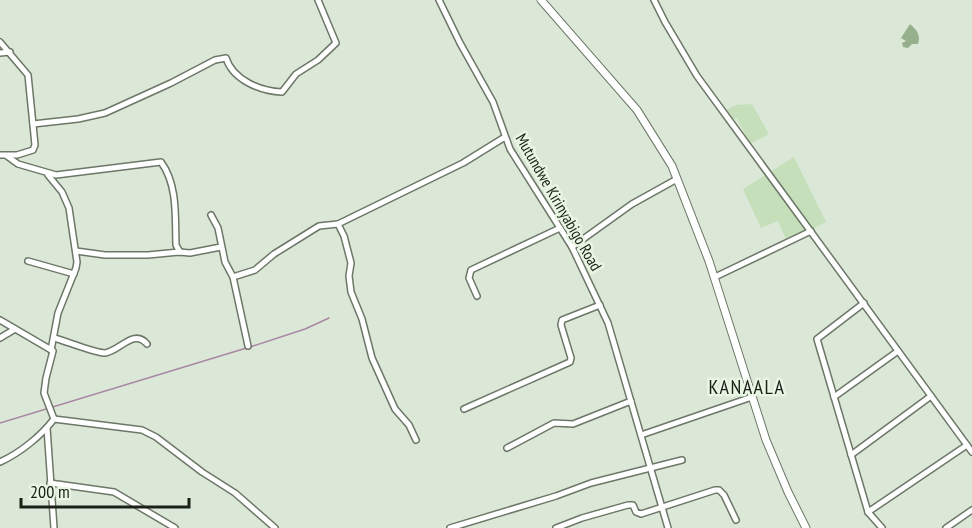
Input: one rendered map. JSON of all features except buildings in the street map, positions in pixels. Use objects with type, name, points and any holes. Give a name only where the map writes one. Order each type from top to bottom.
[{"type":"street","points":[[33,124],[78,119],[105,113],[215,60],[226,58],[228,65],[241,80],[271,92],[282,92],[296,74],[318,60],[336,43],[318,0]]},
{"type":"street","name":"Mutundwe Kirinyabigo Road","points":[[439,0],[460,44],[493,102],[510,149],[572,247],[608,323],[667,528]]},
{"type":"street","points":[[541,0],[637,110],[662,148],[677,179],[715,278],[776,465],[806,528]]},
{"type":"street","points":[[654,0],[664,22],[697,76],[972,452]]},
{"type":"street","points":[[0,42],[28,75],[35,144],[33,150],[24,154],[3,155]]},
{"type":"street","points":[[0,53],[10,52]]},
{"type":"street","points":[[233,278],[255,270],[274,254],[319,226],[338,224],[463,163],[505,137]]},
{"type":"street","points":[[3,155],[18,164],[56,175],[161,162],[168,172],[173,192],[176,245],[180,252]]},
{"type":"street","points":[[47,173],[62,192],[69,208],[76,251],[76,268],[58,313],[44,393],[54,419]]},
{"type":"street","points":[[572,247],[632,204],[677,179]]},
{"type":"street","points":[[212,215],[218,228],[225,262],[233,278],[248,346]]},
{"type":"street","points":[[338,224],[344,236],[351,263],[349,276],[351,292],[362,319],[372,358],[395,409],[409,425],[416,440]]},
{"type":"street","points":[[477,296],[469,278],[471,270],[560,228]]},
{"type":"street","points":[[715,278],[811,231]]},
{"type":"street","points":[[76,251],[105,255],[190,253],[221,247]]},
{"type":"street","points":[[28,261],[74,274]]},
{"type":"street","points":[[864,303],[817,339],[868,512],[882,528]]},
{"type":"street","points":[[464,409],[571,361],[561,321],[600,305]]},
{"type":"street","points":[[0,320],[51,350]]},
{"type":"street","points":[[0,338],[15,329]]},
{"type":"street","points":[[54,338],[101,352],[111,351],[132,339],[142,338],[147,344]]},
{"type":"street","points":[[834,397],[898,351]]},
{"type":"street","points":[[851,455],[931,396]]},
{"type":"street","points":[[641,435],[752,397]]},
{"type":"street","points":[[507,448],[554,423],[573,424],[631,401]]},
{"type":"street","points":[[0,462],[13,455],[47,428],[54,419]]},
{"type":"street","points":[[54,419],[142,430],[156,437],[202,472],[235,493],[274,528]]},
{"type":"street","points":[[47,428],[54,528]]},
{"type":"street","points":[[868,512],[967,445]]},
{"type":"street","points":[[450,528],[591,483],[682,460]]},
{"type":"street","points":[[50,483],[114,492],[175,528]]},
{"type":"street","points":[[556,528],[628,505],[633,506],[638,513],[663,508],[719,490],[724,495],[736,520]]},
{"type":"street","points":[[946,528],[972,510]]},
{"type":"green space","points":[[910,24],[918,33],[919,41],[918,44],[912,44],[908,48],[903,47],[902,43],[906,41],[901,38]]},
{"type":"green space","points":[[752,104],[769,134],[750,144],[737,118],[726,123],[722,112],[736,105]]},
{"type":"green space","points":[[794,157],[826,222],[787,242],[778,221],[761,228],[743,189]]},
{"type":"waterway","points":[[0,423],[253,346],[305,329],[329,318]]},
{"type":"district","name":"KANAALA","points":[[747,387]]}]
